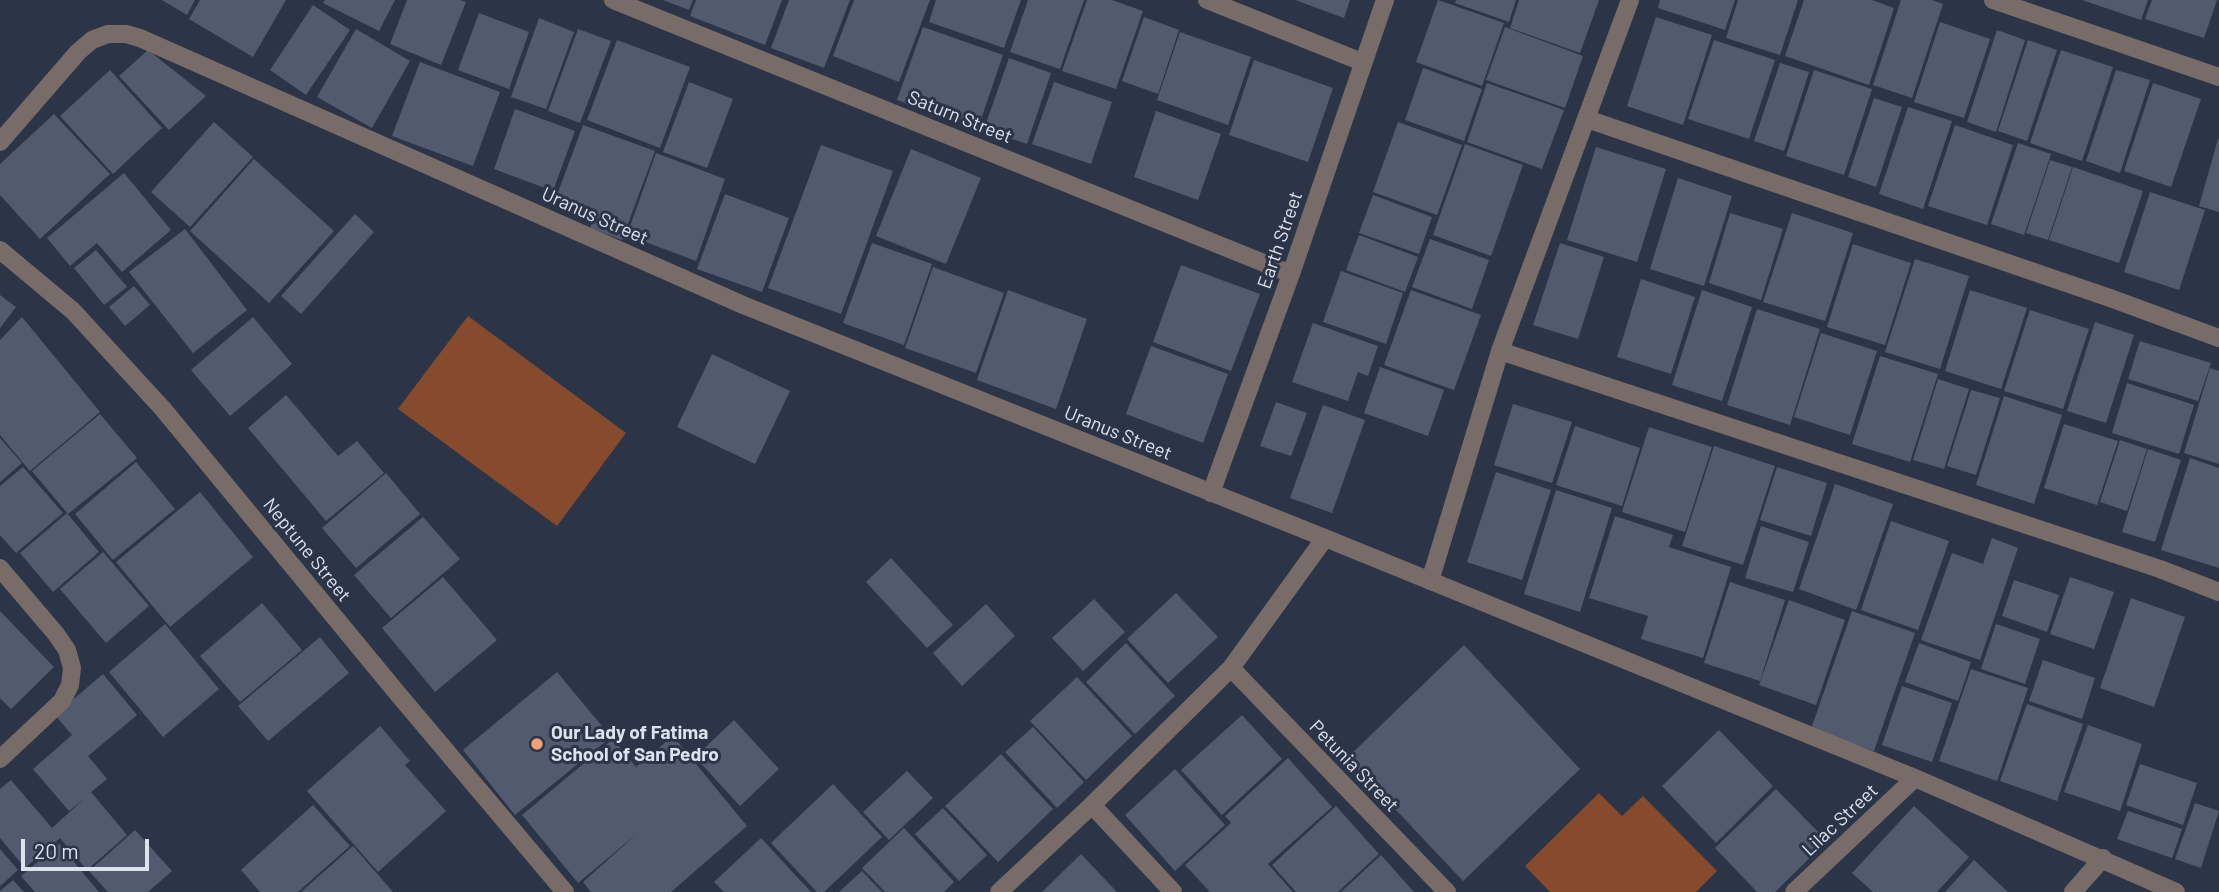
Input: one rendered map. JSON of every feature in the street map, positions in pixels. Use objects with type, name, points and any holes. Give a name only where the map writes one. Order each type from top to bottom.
[{"type":"street","name":"Saturn Street","points":[[613,0],[1291,274]]},
{"type":"street","points":[[1208,0],[1362,62]]},
{"type":"street","name":"Earth Street","points":[[1211,493],[1291,274],[1385,0]]},
{"type":"street","points":[[1430,581],[1500,351],[1629,0]]},
{"type":"street","points":[[1993,0],[2219,77]]},
{"type":"street","name":"Uranus Street","points":[[0,142],[78,52],[92,40],[108,34],[126,34],[141,38],[743,305],[1915,778],[2176,892]]},
{"type":"street","points":[[1587,119],[2097,293],[2219,338]]},
{"type":"street","name":"Neptune Street","points":[[0,250],[73,311],[163,409],[565,892]]},
{"type":"street","points":[[1500,351],[2160,569],[2219,592]]},
{"type":"street","points":[[999,892],[1231,668],[1325,538]]},
{"type":"street","points":[[0,568],[56,634],[67,650],[72,668],[70,685],[62,701],[0,759]]},
{"type":"street","name":"Petunia Street","points":[[1231,668],[1447,892]]},
{"type":"street","name":"Lilac Street","points":[[1794,892],[1915,778]]},
{"type":"street","points":[[1092,805],[1173,892]]},
{"type":"street","points":[[2073,892],[2103,859]]},
{"type":"shaded area","points":[[468,316],[626,433],[557,526],[398,409]]},
{"type":"shaded area","points":[[1599,793],[1622,816],[1643,796],[1717,871],[1696,892],[1550,892],[1525,866]]},
{"type":"building","points":[[162,0],[195,0],[187,15]]},
{"type":"building","points":[[200,0],[286,0],[253,57],[189,19]]},
{"type":"building","points":[[325,0],[395,0],[379,31],[323,3]]},
{"type":"building","points":[[407,0],[466,2],[441,65],[390,44]]},
{"type":"building","points":[[663,0],[693,0],[689,10]]},
{"type":"building","points":[[696,0],[782,0],[765,45],[690,16]]},
{"type":"building","points":[[789,0],[850,0],[824,68],[771,48]]},
{"type":"building","points":[[854,0],[930,0],[899,82],[833,56]]},
{"type":"building","points":[[936,0],[1021,0],[1004,48],[929,22]]},
{"type":"building","points":[[1028,0],[1084,0],[1060,69],[1010,52]]},
{"type":"building","points":[[1087,0],[1112,0],[1143,11],[1116,89],[1062,71]]},
{"type":"building","points":[[1295,0],[1350,0],[1344,18]]},
{"type":"building","points":[[1438,0],[1504,23],[1482,86],[1416,62]]},
{"type":"building","points":[[1456,0],[1516,0],[1509,22],[1455,3]]},
{"type":"building","points":[[1519,0],[1599,0],[1580,53],[1510,28]]},
{"type":"building","points":[[1660,0],[1735,0],[1725,30],[1658,8]]},
{"type":"building","points":[[1738,0],[1798,0],[1780,55],[1726,38]]},
{"type":"building","points":[[1804,0],[1872,0],[1894,8],[1869,85],[1785,56]]},
{"type":"building","points":[[1901,0],[1932,0],[1943,4],[1912,98],[1873,85]]},
{"type":"building","points":[[2082,0],[2148,0],[2141,20]]},
{"type":"building","points":[[2152,0],[2217,0],[2204,38],[2145,19]]},
{"type":"building","points":[[313,5],[350,30],[306,95],[270,70]]},
{"type":"building","points":[[479,13],[529,32],[509,89],[458,70]]},
{"type":"building","points":[[1144,17],[1179,30],[1158,94],[1122,81]]},
{"type":"building","points":[[1656,17],[1712,35],[1683,125],[1627,106]]},
{"type":"building","points":[[539,18],[574,32],[546,109],[511,97]]},
{"type":"building","points":[[1940,22],[1990,39],[1964,118],[1914,102]]},
{"type":"building","points":[[923,27],[1003,55],[978,128],[897,100]]},
{"type":"building","points":[[1505,27],[1583,56],[1565,108],[1486,80]]},
{"type":"building","points":[[356,29],[410,61],[372,128],[317,97]]},
{"type":"building","points":[[578,29],[611,41],[580,123],[548,111]]},
{"type":"building","points":[[1997,30],[2025,40],[1996,132],[1967,122]]},
{"type":"building","points":[[1180,32],[1251,57],[1228,125],[1157,100]]},
{"type":"building","points":[[617,40],[690,67],[660,148],[587,120]]},
{"type":"building","points":[[1714,40],[1775,60],[1749,139],[1688,119]]},
{"type":"building","points":[[2028,40],[2057,50],[2027,141],[1998,131]]},
{"type":"building","points":[[148,50],[206,96],[169,130],[119,76]]},
{"type":"building","points":[[2061,50],[2113,67],[2082,161],[2030,143]]},
{"type":"building","points":[[1009,58],[1051,73],[1027,144],[984,129]]},
{"type":"building","points":[[1254,60],[1333,88],[1308,162],[1229,135]]},
{"type":"building","points":[[420,62],[500,92],[473,166],[392,136]]},
{"type":"building","points":[[1780,63],[1809,72],[1784,151],[1754,141]]},
{"type":"building","points":[[1423,68],[1482,89],[1464,141],[1405,120]]},
{"type":"building","points":[[110,70],[162,128],[113,174],[60,116]]},
{"type":"building","points":[[1814,70],[1872,89],[1844,175],[1786,156]]},
{"type":"building","points":[[2116,70],[2150,80],[2120,173],[2086,161]]},
{"type":"building","points":[[689,82],[733,99],[707,168],[663,152]]},
{"type":"building","points":[[1054,82],[1112,102],[1091,164],[1032,144]]},
{"type":"building","points":[[1487,83],[1564,110],[1542,169],[1467,142]]},
{"type":"building","points":[[2153,83],[2201,99],[2171,187],[2124,171]]},
{"type":"building","points":[[1874,98],[1902,107],[1876,187],[1848,177]]},
{"type":"building","points":[[1908,107],[1952,121],[1923,209],[1879,194]]},
{"type":"building","points":[[515,109],[575,131],[553,191],[494,169]]},
{"type":"building","points":[[1156,111],[1221,134],[1198,200],[1134,177]]},
{"type":"building","points":[[54,114],[110,174],[40,239],[0,195],[0,164]]},
{"type":"building","points":[[214,122],[253,157],[190,227],[151,192]]},
{"type":"building","points":[[1398,122],[1462,145],[1437,215],[1373,192]]},
{"type":"building","points":[[583,125],[655,151],[622,240],[590,228],[597,210],[557,195]]},
{"type":"building","points":[[1955,125],[2013,145],[1987,225],[1928,206]]},
{"type":"building","points":[[2219,139],[2219,212],[2199,206]]},
{"type":"building","points":[[2018,143],[2051,154],[2024,235],[1991,224]]},
{"type":"building","points":[[1465,144],[1523,165],[1491,256],[1433,235]]},
{"type":"building","points":[[821,145],[893,171],[841,314],[768,288]]},
{"type":"building","points":[[1596,147],[1666,169],[1637,262],[1567,240]]},
{"type":"building","points":[[911,149],[981,178],[946,264],[876,236]]},
{"type":"building","points":[[656,153],[725,179],[696,261],[627,235]]},
{"type":"building","points":[[254,159],[334,231],[269,303],[190,231]]},
{"type":"building","points":[[2050,160],[2072,167],[2048,240],[2026,233]]},
{"type":"building","points":[[2073,167],[2143,191],[2119,263],[2049,240]]},
{"type":"building","points":[[124,173],[171,230],[122,272],[97,243],[70,266],[47,238]]},
{"type":"building","points":[[1678,178],[1732,196],[1704,286],[1650,269]]},
{"type":"building","points":[[2150,192],[2205,210],[2179,290],[2124,272]]},
{"type":"building","points":[[725,194],[789,218],[762,292],[697,269]]},
{"type":"building","points":[[1373,195],[1432,217],[1419,254],[1359,233]]},
{"type":"building","points":[[1730,213],[1783,229],[1761,300],[1709,283]]},
{"type":"building","points":[[1792,213],[1853,233],[1825,321],[1763,302]]},
{"type":"building","points":[[355,214],[374,232],[301,314],[281,296]]},
{"type":"building","points":[[185,229],[247,310],[193,353],[129,272]]},
{"type":"building","points":[[1359,235],[1418,257],[1405,292],[1346,270]]},
{"type":"building","points":[[1430,239],[1489,260],[1472,309],[1412,287]]},
{"type":"building","points":[[872,243],[932,264],[904,345],[843,323]]},
{"type":"building","points":[[1560,243],[1604,257],[1578,339],[1533,325]]},
{"type":"building","points":[[1853,244],[1911,263],[1885,345],[1827,327]]},
{"type":"building","points":[[96,250],[127,287],[104,305],[74,268]]},
{"type":"building","points":[[1915,259],[1969,276],[1940,369],[1885,352]]},
{"type":"building","points":[[1181,265],[1260,294],[1231,371],[1153,342]]},
{"type":"building","points":[[933,267],[1004,293],[976,373],[905,348]]},
{"type":"building","points":[[1341,271],[1403,293],[1386,344],[1323,322]]},
{"type":"building","points":[[1641,279],[1695,297],[1671,374],[1617,357]]},
{"type":"building","points":[[134,286],[150,305],[125,326],[109,307]]},
{"type":"building","points":[[1008,290],[1087,319],[1056,409],[977,380]]},
{"type":"building","points":[[1411,290],[1481,315],[1454,390],[1384,365]]},
{"type":"building","points":[[1702,290],[1752,307],[1722,401],[1672,385]]},
{"type":"building","points":[[1970,290],[2027,308],[2001,389],[1945,371]]},
{"type":"building","points":[[0,295],[16,307],[0,328]]},
{"type":"building","points":[[1757,309],[1820,329],[1790,425],[1727,405]]},
{"type":"building","points":[[2030,310],[2089,329],[2063,409],[2004,391]]},
{"type":"building","points":[[22,317],[100,412],[30,471],[0,435],[0,340]]},
{"type":"building","points":[[253,317],[292,364],[230,416],[191,370]]},
{"type":"building","points":[[2095,322],[2134,335],[2106,423],[2067,411]]},
{"type":"building","points":[[1313,323],[1378,346],[1368,376],[1358,372],[1348,401],[1292,382]]},
{"type":"building","points":[[1821,333],[1877,351],[1850,435],[1794,417]]},
{"type":"building","points":[[2140,341],[2211,363],[2198,401],[2128,379]]},
{"type":"building","points":[[1151,346],[1228,374],[1203,443],[1126,414]]},
{"type":"building","points":[[712,354],[790,391],[755,464],[677,427]]},
{"type":"building","points":[[1880,356],[1938,374],[1910,462],[1852,444]]},
{"type":"building","points":[[1380,367],[1444,390],[1428,436],[1364,413]]},
{"type":"building","points":[[2210,368],[2219,371],[2219,464],[2184,453]]},
{"type":"building","points":[[1938,379],[1969,389],[1944,469],[1913,460]]},
{"type":"building","points":[[2127,383],[2194,405],[2179,454],[2112,433]]},
{"type":"building","points":[[1971,390],[2000,398],[1976,475],[1947,466]]},
{"type":"building","points":[[286,395],[338,456],[357,441],[384,473],[326,521],[248,428]]},
{"type":"building","points":[[2004,396],[2062,415],[2034,504],[1976,485]]},
{"type":"building","points":[[1276,402],[1307,413],[1291,456],[1260,446]]},
{"type":"building","points":[[1513,404],[1572,422],[1552,483],[1494,465]]},
{"type":"building","points":[[1323,405],[1365,420],[1332,513],[1290,498]]},
{"type":"building","points":[[100,414],[137,458],[68,514],[32,471]]},
{"type":"building","points":[[2064,424],[2118,441],[2097,505],[2044,488]]},
{"type":"building","points":[[1575,426],[1640,448],[1622,506],[1556,485]]},
{"type":"building","points":[[1649,427],[1712,447],[1685,532],[1622,512]]},
{"type":"building","points":[[0,438],[22,463],[0,482]]},
{"type":"building","points":[[2120,440],[2147,449],[2127,511],[2100,502]]},
{"type":"building","points":[[1714,446],[1775,466],[1743,565],[1682,546]]},
{"type":"building","points":[[2148,449],[2181,460],[2155,542],[2122,532]]},
{"type":"building","points":[[2190,458],[2219,468],[2219,568],[2161,550]]},
{"type":"building","points":[[136,462],[175,509],[113,560],[75,514]]},
{"type":"building","points":[[23,467],[63,513],[16,553],[0,535],[0,486]]},
{"type":"building","points":[[1777,467],[1827,483],[1811,536],[1760,520]]},
{"type":"building","points":[[1496,472],[1551,490],[1522,580],[1467,562]]},
{"type":"building","points":[[386,473],[420,514],[356,568],[322,528]]},
{"type":"building","points":[[1835,484],[1893,504],[1856,610],[1799,589]]},
{"type":"building","points":[[1556,490],[1612,508],[1580,612],[1524,594]]},
{"type":"building","points":[[200,492],[253,557],[170,627],[116,562]]},
{"type":"building","points":[[67,513],[99,552],[53,592],[20,553]]},
{"type":"building","points":[[1615,516],[1673,535],[1669,547],[1731,567],[1703,658],[1641,639],[1648,616],[1589,598]]},
{"type":"building","points":[[423,517],[460,559],[391,618],[354,575]]},
{"type":"building","points":[[1891,521],[1949,541],[1918,630],[1861,610]]},
{"type":"building","points":[[1761,526],[1809,542],[1793,592],[1745,578]]},
{"type":"building","points":[[1992,538],[2018,548],[1980,660],[1921,640],[1952,553],[1983,564]]},
{"type":"building","points":[[103,552],[149,606],[106,643],[60,589]]},
{"type":"building","points":[[891,558],[953,625],[927,648],[866,582]]},
{"type":"building","points":[[443,577],[497,640],[435,692],[382,628]]},
{"type":"building","points":[[2070,577],[2114,592],[2094,649],[2050,634]]},
{"type":"building","points":[[2014,580],[2059,595],[2047,632],[2002,616]]},
{"type":"building","points":[[1730,582],[1785,600],[1760,681],[1704,663]]},
{"type":"building","points":[[1176,593],[1218,637],[1168,683],[1127,639]]},
{"type":"building","points":[[2131,598],[2185,617],[2154,707],[2100,688]]},
{"type":"building","points":[[1094,599],[1125,632],[1083,671],[1052,638]]},
{"type":"building","points":[[1789,600],[1845,620],[1816,705],[1759,685]]},
{"type":"building","points":[[262,603],[302,650],[240,702],[200,656]]},
{"type":"building","points":[[986,604],[1015,636],[962,686],[933,653]]},
{"type":"building","points":[[0,611],[54,667],[11,709],[0,698]]},
{"type":"building","points":[[1852,611],[1915,633],[1874,751],[1811,729]]},
{"type":"building","points":[[165,624],[219,689],[163,737],[109,672]]},
{"type":"building","points":[[1996,624],[2040,639],[2025,684],[1981,669]]},
{"type":"building","points":[[320,637],[349,673],[268,741],[238,706]]},
{"type":"building","points":[[1126,643],[1175,696],[1135,734],[1086,682]]},
{"type":"building","points":[[1919,643],[1971,662],[1958,701],[1905,682]]},
{"type":"building","points":[[1464,645],[1580,769],[1463,881],[1347,758]]},
{"type":"building","points":[[2043,660],[2095,678],[2082,719],[2029,701]]},
{"type":"building","points":[[1971,669],[2028,688],[1997,781],[1939,761]]},
{"type":"building","name":"Our Lady of Fatima School of San Pedro","points":[[557,672],[611,737],[515,815],[463,750]]},
{"type":"building","points":[[103,674],[137,715],[88,756],[107,779],[91,792],[127,835],[87,870],[60,838],[25,868],[0,838],[0,789],[11,780],[52,828],[85,798],[69,811],[33,769],[72,735],[55,715]]},
{"type":"building","points":[[1077,677],[1132,736],[1086,780],[1030,721]]},
{"type":"building","points":[[1902,686],[1952,703],[1932,762],[1882,745]]},
{"type":"building","points":[[2027,704],[2083,724],[2057,801],[2000,781]]},
{"type":"building","points":[[1242,715],[1282,759],[1222,815],[1181,770]]},
{"type":"building","points":[[734,720],[779,769],[740,806],[695,757]]},
{"type":"building","points":[[2088,725],[2142,744],[2120,811],[2064,792]]},
{"type":"building","points":[[380,726],[410,761],[405,765],[446,811],[378,872],[307,791]]},
{"type":"building","points":[[1033,727],[1084,782],[1057,808],[1005,752]]},
{"type":"building","points":[[1719,730],[1773,786],[1716,843],[1662,786]]},
{"type":"building","points":[[673,736],[747,826],[671,892],[591,892],[583,882],[638,833],[578,883],[522,815],[613,739],[636,767]]},
{"type":"building","points":[[1001,754],[1053,809],[998,862],[945,806]]},
{"type":"building","points":[[1288,758],[1332,807],[1268,864],[1293,892],[1210,892],[1185,865],[1231,823],[1225,816]]},
{"type":"building","points":[[2140,764],[2197,783],[2183,825],[2126,805]]},
{"type":"building","points":[[1175,769],[1225,825],[1175,871],[1125,815]]},
{"type":"building","points":[[907,771],[933,798],[889,840],[863,812]]},
{"type":"building","points":[[833,784],[882,837],[824,892],[817,892],[771,843]]},
{"type":"building","points":[[1776,789],[1827,841],[1775,892],[1757,892],[1715,848]]},
{"type":"building","points":[[2195,803],[2219,811],[2201,868],[2175,859]]},
{"type":"building","points":[[313,805],[350,846],[298,892],[260,892],[241,870]]},
{"type":"building","points":[[1336,806],[1379,854],[1338,892],[1296,892],[1272,865]]},
{"type":"building","points":[[1914,806],[1969,857],[1937,892],[1873,892],[1852,873]]},
{"type":"building","points":[[943,808],[987,855],[959,881],[915,834]]},
{"type":"building","points":[[2128,811],[2182,829],[2172,858],[2117,839]]},
{"type":"building","points":[[904,828],[954,882],[944,892],[885,892],[862,868]]},
{"type":"building","points":[[135,830],[172,871],[148,892],[108,892],[89,871]]},
{"type":"building","points":[[761,838],[811,892],[724,892],[714,882]]},
{"type":"building","points":[[59,844],[99,892],[35,892],[21,876]]},
{"type":"building","points":[[353,846],[393,892],[301,892]]},
{"type":"building","points":[[0,849],[18,870],[0,886]]},
{"type":"building","points":[[1081,854],[1117,892],[1042,892]]},
{"type":"building","points":[[1381,855],[1414,892],[1341,892]]},
{"type":"building","points":[[1974,860],[2008,892],[1945,892]]},
{"type":"building","points":[[862,871],[882,892],[839,892]]},
{"type":"building","points":[[13,880],[24,892],[0,892],[0,891]]},
{"type":"place","name":"Our Lady of Fatima School of San Pedro","points":[[537,744]]}]
